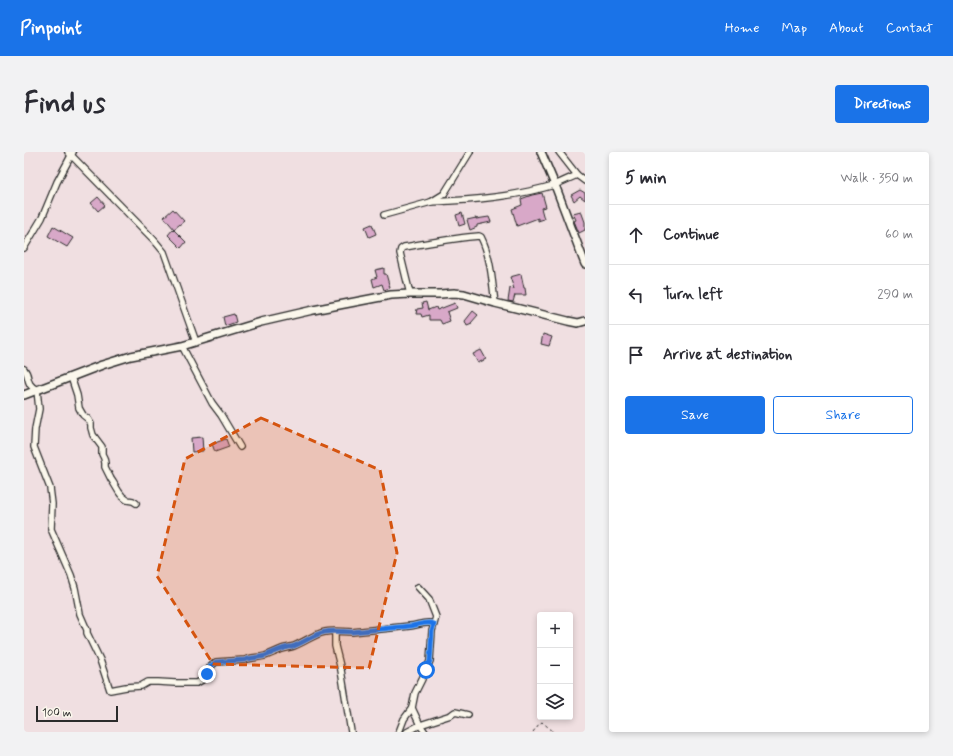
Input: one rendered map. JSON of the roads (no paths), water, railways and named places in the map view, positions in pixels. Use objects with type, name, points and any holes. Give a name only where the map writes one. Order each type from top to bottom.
[{"type":"street","points":[[431,202],[444,194],[470,152]]},
{"type":"street","points":[[541,152],[585,264]]},
{"type":"street","points":[[559,152],[584,180]]},
{"type":"street","points":[[24,248],[42,218],[71,153],[164,252],[196,342]]},
{"type":"street","points":[[384,215],[431,202],[472,200],[516,194],[555,185],[578,175]]},
{"type":"street","points":[[410,294],[400,254],[401,249],[404,247],[461,237],[479,236],[481,237],[487,251],[495,303]]},
{"type":"street","points":[[24,395],[102,365],[131,356],[182,346],[261,322],[391,295],[464,294],[578,323],[585,322]]},
{"type":"street","points":[[182,346],[212,403],[240,447]]},
{"type":"street","points":[[24,369],[31,387],[37,390]]},
{"type":"street","points":[[71,377],[77,395],[79,408],[91,424],[93,435],[102,447],[105,467],[111,479],[122,496],[136,503]]},
{"type":"street","points":[[37,390],[39,409],[35,429],[34,447],[50,488],[52,504],[51,530],[71,575],[80,614],[102,666],[110,690],[141,686],[148,682],[197,683],[202,680],[210,667],[216,662],[245,660],[265,656],[278,650],[295,646],[316,634],[332,631],[350,632],[395,628],[429,622],[434,624]]},
{"type":"street","points":[[399,732],[404,719],[412,708],[415,693],[430,661],[432,631],[436,617],[429,600],[418,587]]},
{"type":"street","points":[[335,632],[336,654],[341,670],[351,732]]},
{"type":"street","points":[[412,708],[420,726],[425,732]]},
{"type":"street","points":[[406,732],[451,715],[455,712],[468,715]]}]
